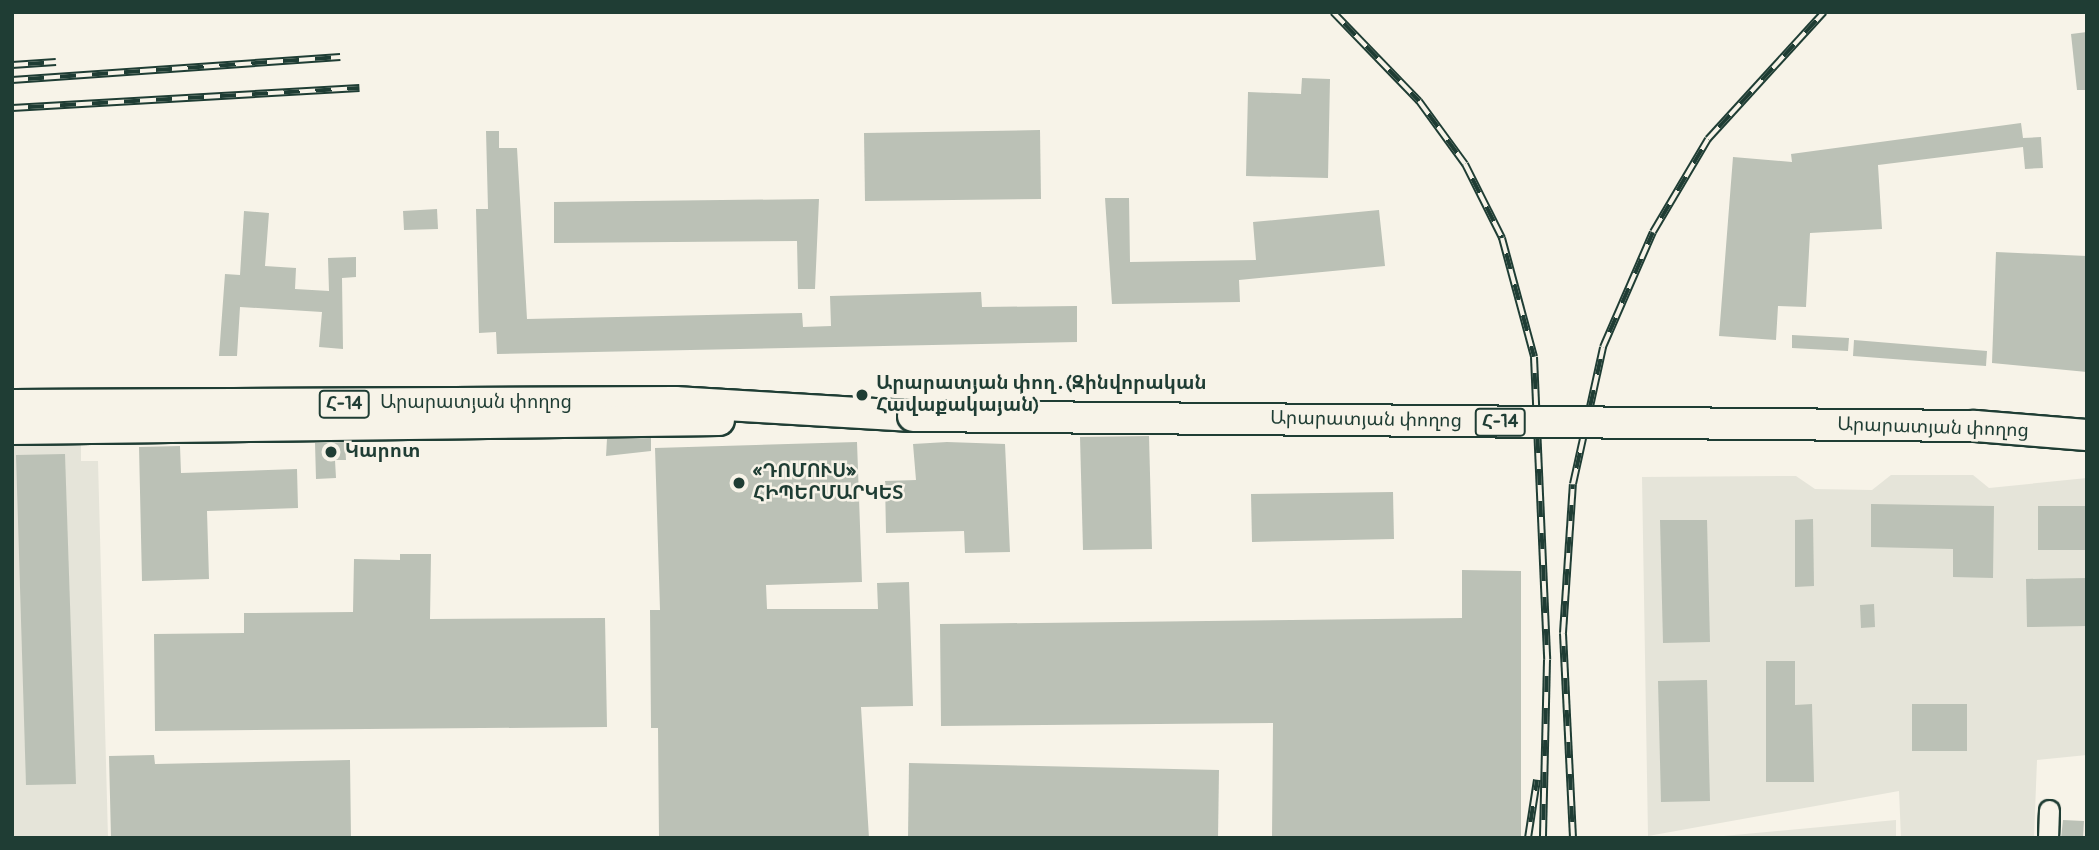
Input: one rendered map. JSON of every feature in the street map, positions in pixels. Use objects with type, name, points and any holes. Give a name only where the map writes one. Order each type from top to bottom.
[{"type":"main road","name":"Արարատյան փողոց","points":[[12,405],[675,402],[814,413],[914,416],[1975,426],[2087,435]]},
{"type":"main road","name":"Արարատյան փողոց","points":[[12,429],[675,424],[814,413]]},
{"type":"street","points":[[2048,838],[2049,810]]},
{"type":"shaded area","points":[[81,434],[81,461],[98,461],[108,838],[12,838],[12,436]]},
{"type":"shaded area","points":[[1891,475],[1973,475],[1989,488],[2087,478],[2087,755],[2037,760],[2034,838],[1901,838],[1899,791],[1648,836],[1642,477],[1796,476],[1815,489],[1872,490]]},
{"type":"shaded area","points":[[1896,820],[1896,838],[1702,838]]},
{"type":"building","points":[[2087,32],[2087,90],[2077,90],[2071,34]]},
{"type":"building","points":[[1302,78],[1330,79],[1328,178],[1246,176],[1248,92],[1301,94]]},
{"type":"building","points":[[2021,123],[2023,138],[2041,137],[2043,168],[2025,169],[2023,147],[1878,165],[1882,229],[1810,233],[1806,307],[1778,306],[1776,340],[1719,336],[1733,157],[1792,162],[1791,154]]},
{"type":"building","points":[[1040,130],[1041,199],[865,201],[864,133]]},
{"type":"building","points":[[486,131],[499,131],[499,148],[517,148],[527,319],[802,313],[803,327],[831,326],[830,296],[981,292],[982,307],[1077,306],[1077,342],[497,354],[496,332],[479,333],[476,209],[488,209]]},
{"type":"building","points":[[1105,198],[1129,198],[1130,262],[1256,260],[1253,222],[1379,210],[1385,266],[1239,280],[1240,302],[1112,304]]},
{"type":"building","points":[[819,199],[815,289],[798,289],[797,241],[554,243],[554,202]]},
{"type":"building","points":[[437,209],[438,229],[404,230],[403,211]]},
{"type":"building","points":[[244,211],[269,213],[265,266],[296,268],[295,289],[329,291],[328,258],[356,257],[356,277],[342,278],[343,349],[319,347],[322,312],[240,307],[237,356],[219,356],[225,274],[240,275]]},
{"type":"building","points":[[1996,252],[2087,256],[2087,372],[1992,363]]},
{"type":"building","points":[[1792,335],[1849,338],[1848,351],[1792,348]]},
{"type":"building","points":[[1854,340],[1987,351],[1986,366],[1853,356]]},
{"type":"building","points":[[1149,436],[1152,549],[1083,550],[1080,437]]},
{"type":"building","points":[[651,438],[651,451],[606,456],[607,439]]},
{"type":"building","points":[[345,442],[346,460],[335,460],[336,478],[316,479],[315,443]]},
{"type":"building","points":[[857,442],[862,582],[766,585],[767,609],[878,609],[877,583],[909,582],[913,706],[861,707],[869,838],[659,838],[658,728],[651,728],[650,610],[660,610],[655,448]]},
{"type":"building","points":[[913,444],[1005,444],[1010,552],[965,553],[964,531],[886,533],[885,481],[916,480]]},
{"type":"building","points":[[180,446],[181,473],[297,469],[298,508],[207,511],[209,579],[142,581],[139,447]]},
{"type":"building","points":[[65,454],[76,784],[26,785],[16,455]]},
{"type":"building","points":[[1393,492],[1394,539],[1252,542],[1251,494]]},
{"type":"building","points":[[1871,504],[1994,506],[1993,578],[1953,577],[1953,549],[1871,547]]},
{"type":"building","points":[[2038,506],[2087,506],[2087,550],[2038,550]]},
{"type":"building","points":[[1813,519],[1814,586],[1795,587],[1795,520]]},
{"type":"building","points":[[1660,520],[1707,520],[1710,642],[1663,643]]},
{"type":"building","points":[[400,554],[431,554],[430,619],[605,618],[607,727],[155,731],[154,634],[244,633],[244,613],[353,612],[354,559],[400,560]]},
{"type":"building","points":[[1462,570],[1521,571],[1521,838],[1272,838],[1273,723],[941,726],[940,624],[1462,618]]},
{"type":"building","points":[[2087,578],[2087,626],[2027,627],[2026,579]]},
{"type":"building","points":[[1874,604],[1875,627],[1861,628],[1860,605]]},
{"type":"building","points":[[1766,661],[1795,661],[1795,705],[1812,704],[1814,782],[1766,782]]},
{"type":"building","points":[[1707,680],[1710,801],[1661,802],[1658,681]]},
{"type":"building","points":[[1912,704],[1967,704],[1967,751],[1912,751]]},
{"type":"building","points":[[154,755],[155,764],[350,760],[351,838],[111,838],[109,756]]},
{"type":"building","points":[[909,763],[1219,770],[1218,838],[908,838]]},
{"type":"building","points":[[2063,820],[2084,821],[2083,838],[2061,838]]},
{"type":"railway","points":[[1333,12],[1419,101],[1465,164],[1502,238],[1534,357],[1547,660],[1543,838]]},
{"type":"railway","points":[[1573,838],[1563,633],[1573,484],[1603,347],[1653,232],[1708,139],[1824,12]]},
{"type":"railway","points":[[12,80],[340,57]]},
{"type":"railway","points":[[12,65],[56,62]]},
{"type":"railway","points":[[12,108],[359,88]]},
{"type":"railway","points":[[1528,838],[1537,780]]},
{"type":"place","name":"Արարատյան փող․(Զինվորական Հավաքակայան)","points":[[862,395]]},
{"type":"place","name":"Կարոտ","points":[[331,452]]},
{"type":"place","name":"«ԴՈՄՈՒՍ» ՀԻՊԵՐՄԱՐԿԵՏ","points":[[739,483]]}]
